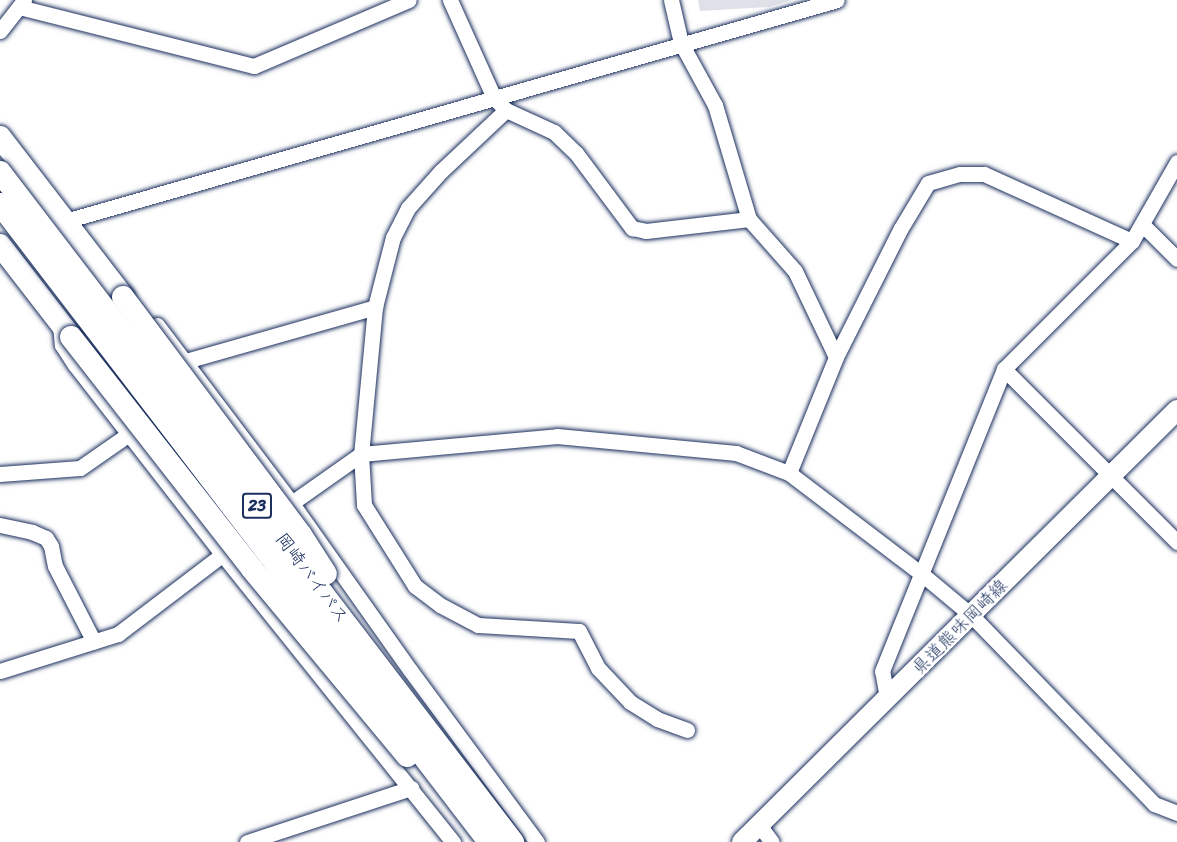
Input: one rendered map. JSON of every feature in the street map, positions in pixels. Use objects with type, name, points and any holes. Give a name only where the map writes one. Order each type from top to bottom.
[{"type":"highway","name":"23","points":[[0,137],[97,262],[301,535],[370,642],[441,736],[448,755]]},
{"type":"highway","name":"岡崎バイパス","points":[[0,172],[513,842]]},
{"type":"highway","name":"岡崎バイパス","points":[[0,204],[468,811],[489,842]]},
{"type":"highway","name":"23","points":[[0,244],[252,569],[425,778],[468,811]]},
{"type":"main road","name":"県道熊味岡崎線","points":[[742,842],[1177,410]]},
{"type":"street","points":[[0,31],[22,3],[254,66],[409,0]]},
{"type":"street","points":[[450,0],[494,98],[506,110],[554,132],[576,153],[632,228],[646,231],[749,219]]},
{"type":"street","points":[[671,0],[681,43],[715,105],[749,219],[795,271],[836,357]]},
{"type":"street","points":[[0,238],[837,0]]},
{"type":"street","points":[[506,110],[441,171],[408,208],[393,237],[375,307],[361,454],[364,505],[415,586],[440,605],[478,625],[579,631],[598,668],[630,702],[657,719],[687,730]]},
{"type":"street","points":[[887,698],[882,671],[923,575],[1004,369],[1132,241],[1177,162]]},
{"type":"street","points":[[789,473],[836,357],[901,228],[928,183],[960,174],[984,174],[1132,241]]},
{"type":"street","points":[[1143,225],[1177,260]]},
{"type":"street","points":[[97,262],[117,273],[186,361],[537,842]]},
{"type":"street","points":[[186,361],[375,307]]},
{"type":"street","points":[[65,330],[62,345],[129,434],[453,842]]},
{"type":"street","points":[[1004,369],[1177,542]]},
{"type":"street","points":[[0,474],[80,468],[129,434]]},
{"type":"street","points":[[0,671],[118,634],[291,502],[361,454],[557,436],[736,453],[789,473],[923,575],[972,616],[1154,804],[1177,813]]},
{"type":"street","points":[[0,525],[46,538],[51,546],[55,567],[94,642]]},
{"type":"street","points":[[247,842],[411,788]]},
{"type":"street","points":[[759,825],[772,842]]},
{"type":"shaded area","points":[[698,0],[792,0],[769,7],[700,11]]}]
